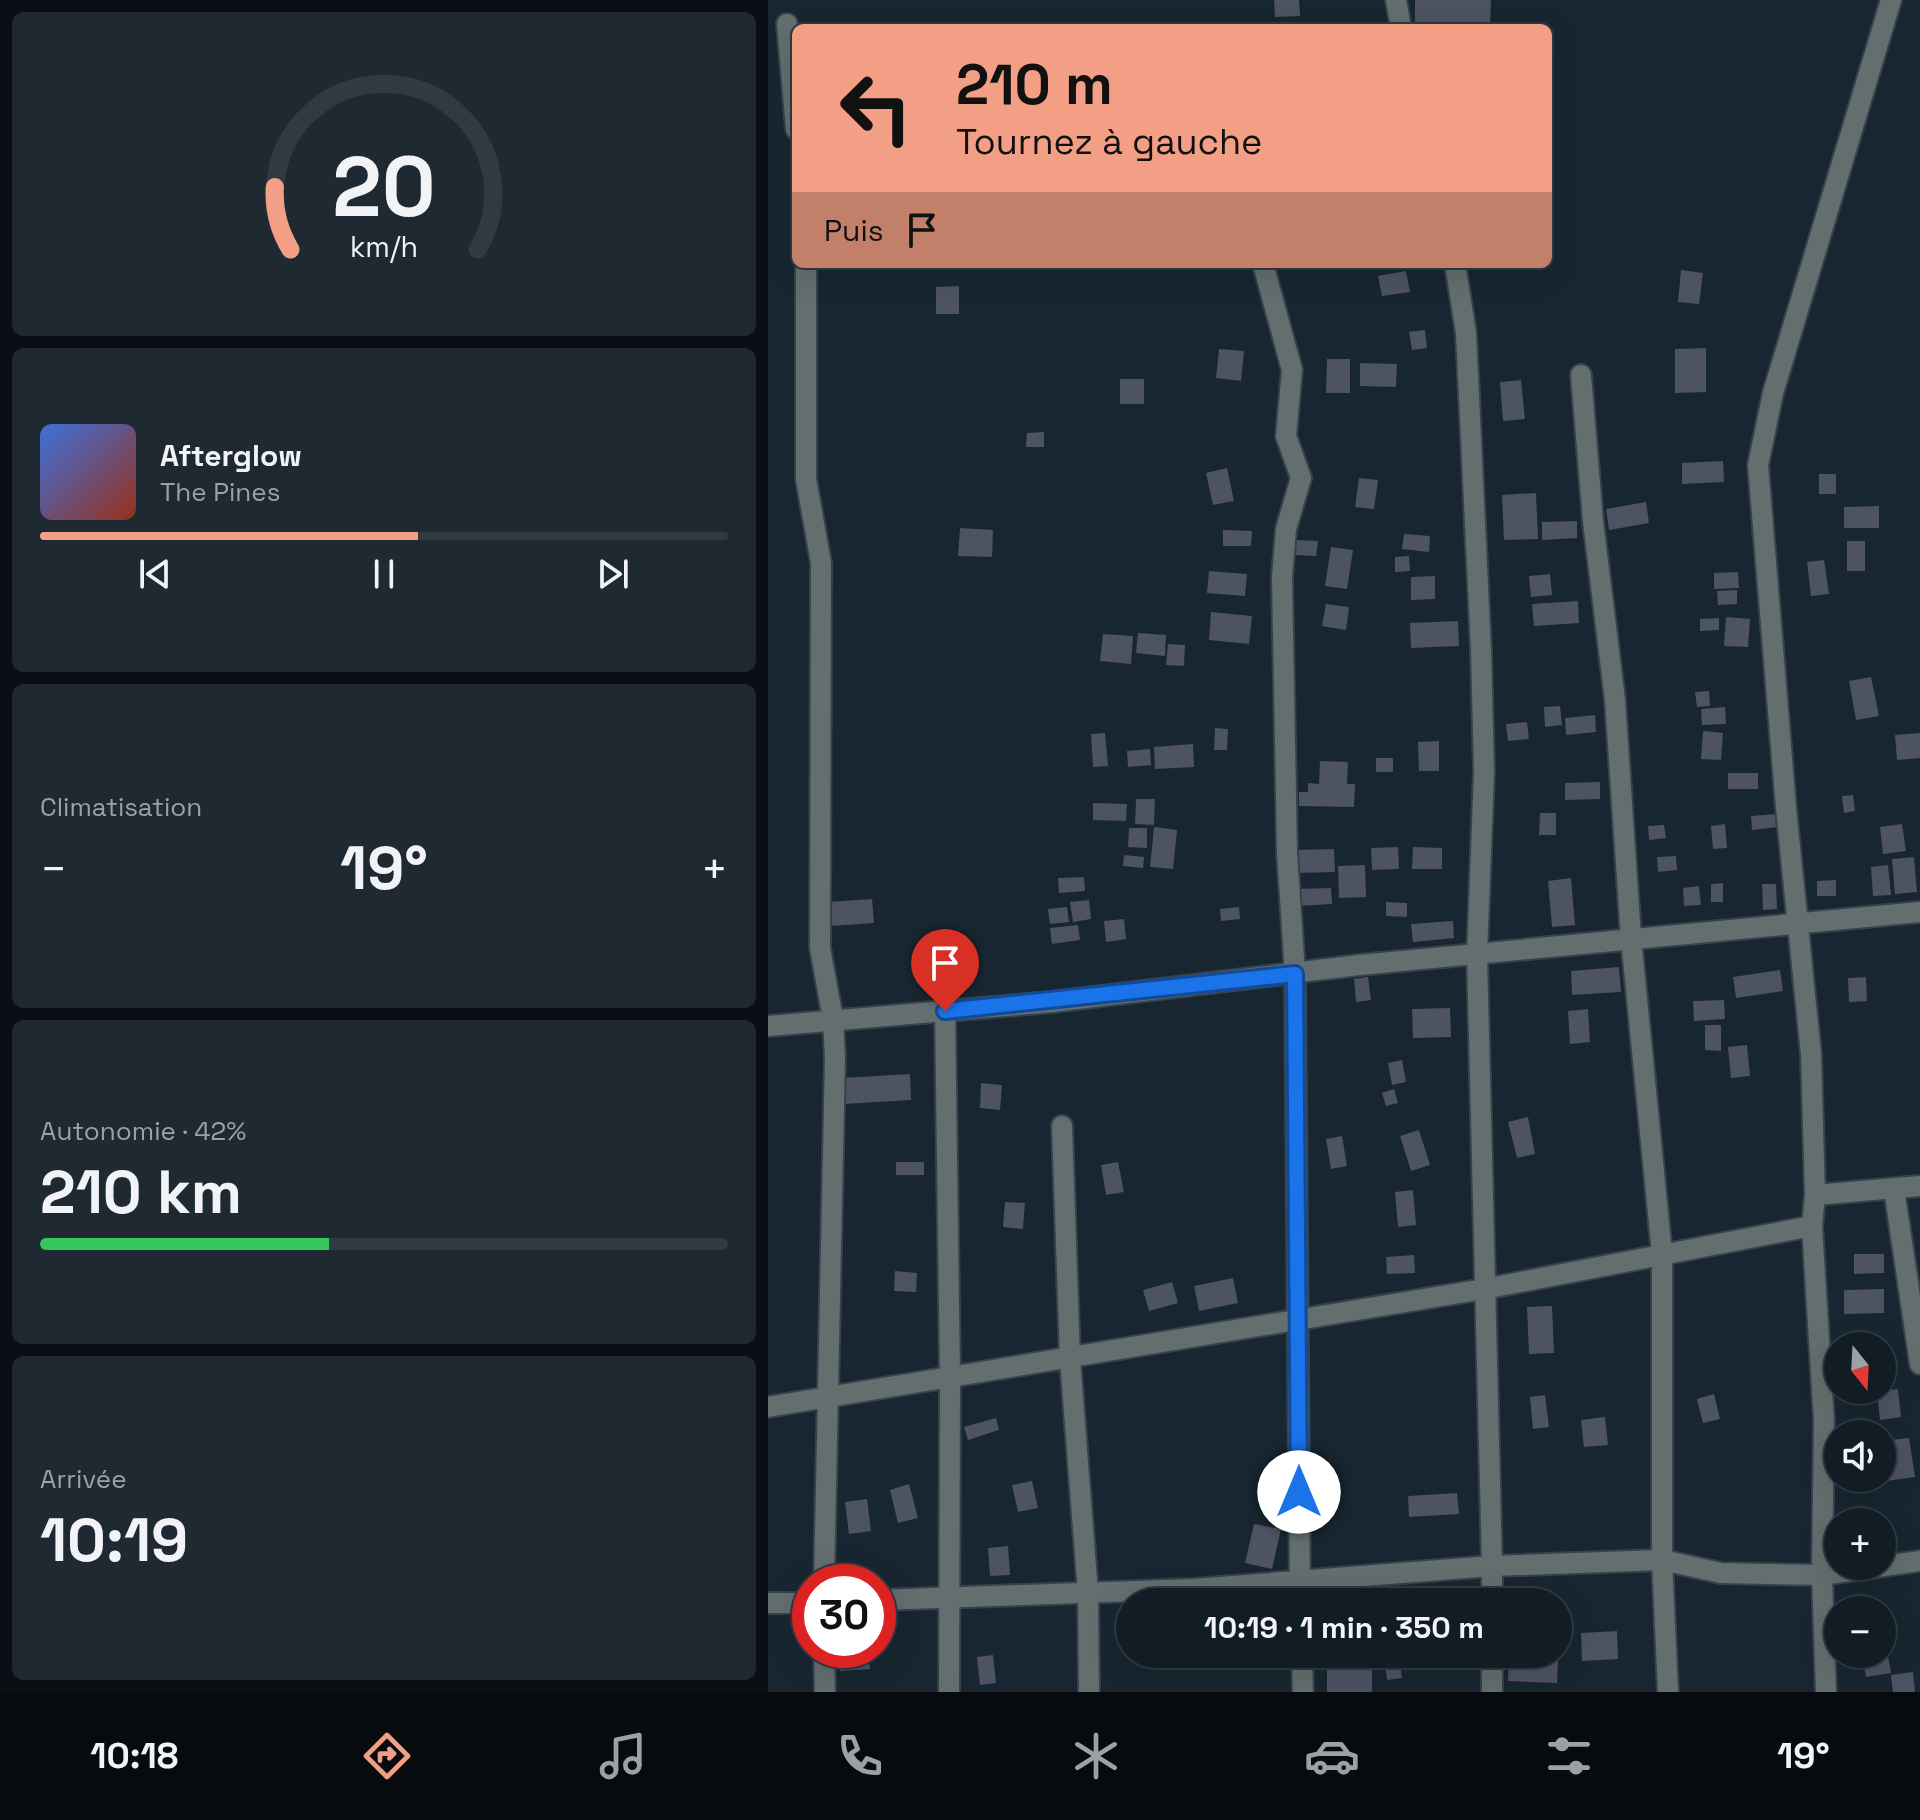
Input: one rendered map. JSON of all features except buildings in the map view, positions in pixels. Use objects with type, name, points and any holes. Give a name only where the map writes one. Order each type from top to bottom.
[{"type":"street","points":[[1396,0],[1400,24]]},
{"type":"street","points":[[1826,1692],[1822,1575],[1824,1421],[1812,1226],[1815,1195],[1811,1054],[1786,808],[1758,465],[1773,393],[1891,0]]},
{"type":"street","points":[[787,24],[792,82]]},
{"type":"street","points":[[806,268],[806,479],[821,563],[820,948],[833,1019],[824,1564]]},
{"type":"street","points":[[1264,268],[1292,370],[1286,436],[1301,478],[1286,529],[1282,577],[1287,852],[1295,974],[1300,1317],[1299,1588]]},
{"type":"street","points":[[1456,268],[1466,333],[1481,650],[1484,772],[1477,955],[1492,1588]]},
{"type":"street","points":[[1581,375],[1593,521],[1615,700],[1631,938],[1662,1254],[1662,1560],[1668,1692]]},
{"type":"street","points":[[768,1026],[945,1011],[1631,938],[1920,912]]},
{"type":"street","points":[[945,1011],[950,1379],[949,1692]]},
{"type":"street","points":[[1062,1126],[1070,1359],[1088,1593],[1089,1692]]},
{"type":"street","points":[[1815,1195],[1920,1186]]},
{"type":"street","points":[[1894,1189],[1920,1364]]},
{"type":"street","points":[[768,1407],[1484,1289],[1812,1226]]},
{"type":"street","points":[[896,1599],[1088,1593],[1492,1566],[1662,1560],[1721,1573],[1822,1575],[1920,1561]]},
{"type":"street","points":[[768,1603],[792,1603]]},
{"type":"street","points":[[824,1668],[825,1692]]},
{"type":"street","points":[[1302,1668],[1303,1692]]},
{"type":"street","points":[[1492,1668],[1492,1692]]},
{"type":"route","points":[[945,1011],[1295,974],[1299,1492]]}]
